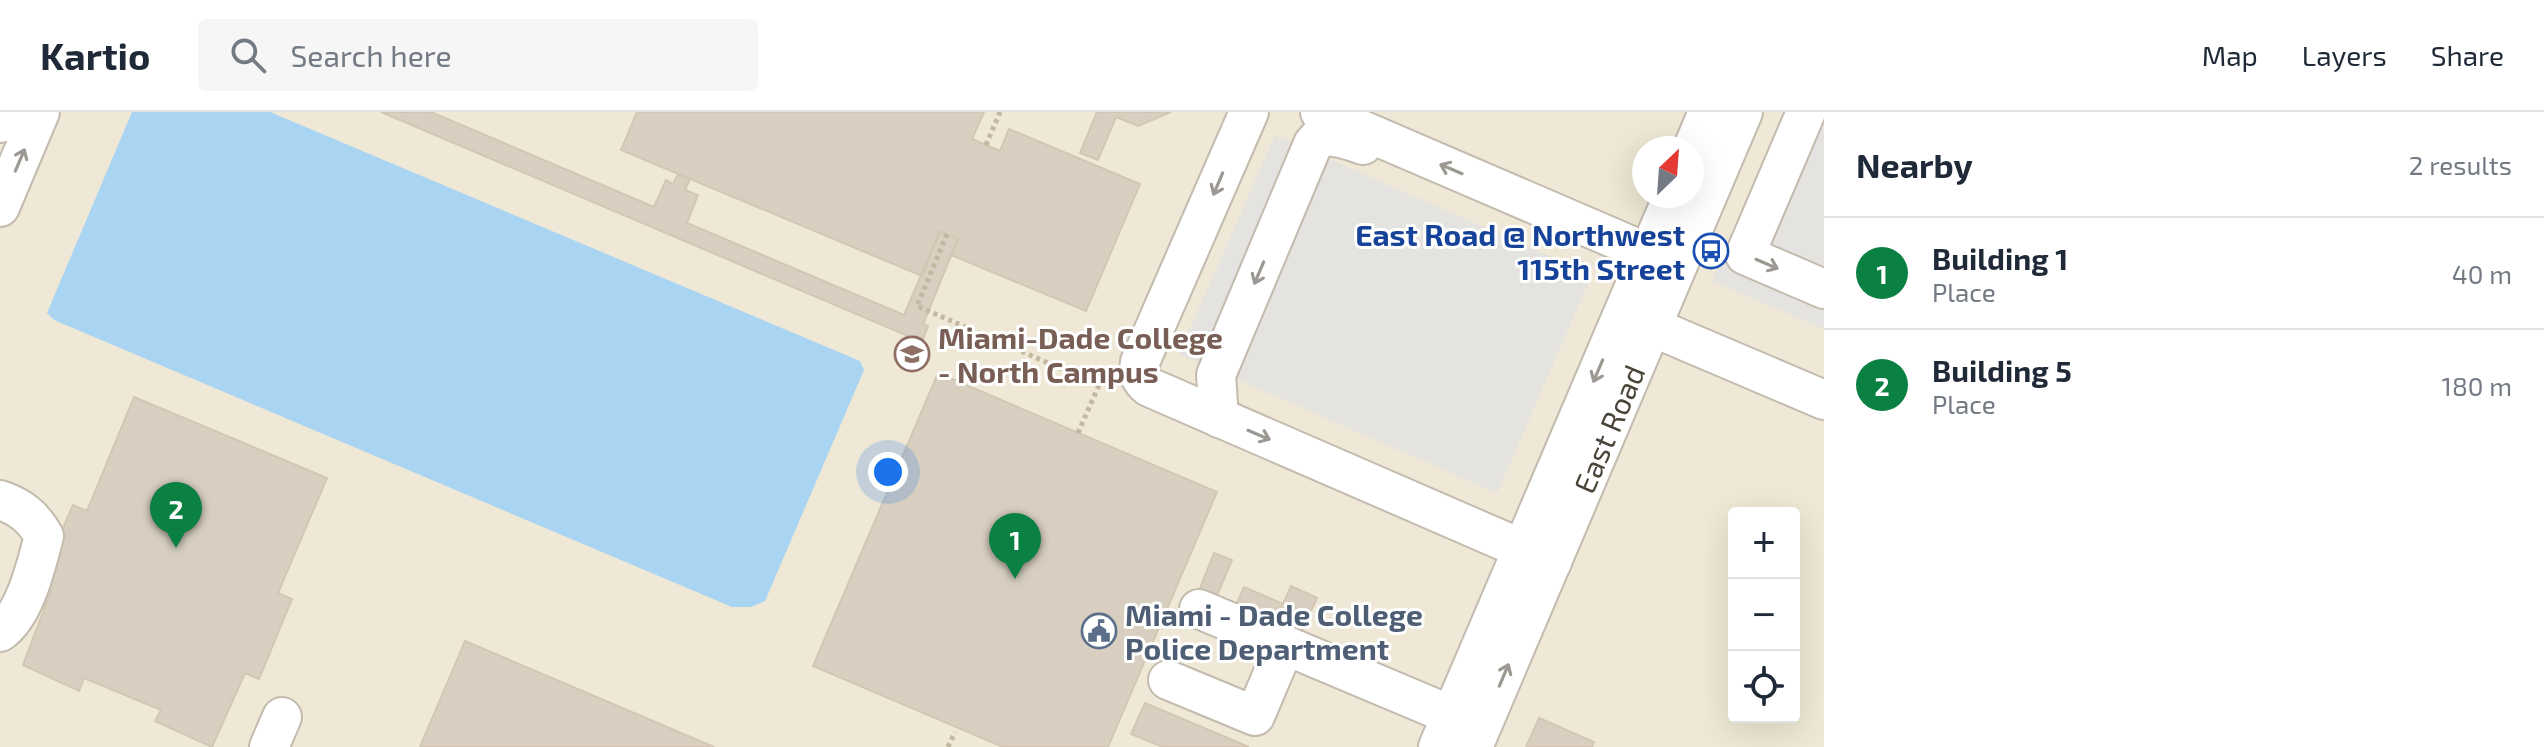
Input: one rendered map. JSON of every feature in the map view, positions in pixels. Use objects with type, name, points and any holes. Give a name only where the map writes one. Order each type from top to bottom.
[{"type":"street","points":[[0,123],[5,112]]},
{"type":"street","points":[[0,207],[40,112]]},
{"type":"street","points":[[1249,112],[1139,368],[1142,381],[1219,418],[1541,546]]},
{"type":"street","points":[[1320,112],[1660,266]]},
{"type":"street","name":"East Road","points":[[1708,112],[1708,154]]},
{"type":"street","name":"East Road","points":[[1461,734],[1708,154],[1743,112]]},
{"type":"street","points":[[1806,112],[1745,255],[1824,289]]},
{"type":"street","points":[[1219,418],[1216,375],[1316,139],[1334,137],[1371,146],[1385,140]]},
{"type":"street","points":[[1708,154],[1777,180]]},
{"type":"street","points":[[1489,202],[1660,266]]},
{"type":"street","name":"East Road","points":[[1660,266],[1671,208]]},
{"type":"street","points":[[1638,321],[1824,400]]},
{"type":"street","points":[[1456,498],[1541,546]]},
{"type":"street","points":[[0,500],[13,504],[34,518],[44,536],[36,568],[12,623],[0,632]]},
{"type":"street","points":[[1199,609],[1285,645],[1461,734]]},
{"type":"street","points":[[1168,680],[1255,716],[1285,645]]},
{"type":"path","points":[[986,145],[1000,112]]},
{"type":"path","points":[[947,234],[917,306],[1099,385]]},
{"type":"path","points":[[948,747],[955,732]]},
{"type":"shaded area","name":"Miami-Dade College - North Campus","points":[[0,112],[1824,112],[1824,747],[0,747]]},
{"type":"shaded area","points":[[1785,112],[1824,112],[1824,329],[1712,281]]},
{"type":"shaded area","points":[[1275,135],[1592,275],[1497,493],[1179,354]]},
{"type":"water","points":[[132,112],[270,112],[860,361],[864,370],[765,601],[751,607],[732,607],[54,320],[47,313]]},
{"type":"building","points":[[381,112],[431,112],[654,207],[666,180],[673,184],[678,174],[690,179],[685,190],[698,195],[687,223],[904,315],[940,231],[958,239],[923,324],[928,326],[922,342]]},
{"type":"building","points":[[637,112],[984,112],[972,139],[1000,151],[1009,129],[1140,184],[1086,311],[951,255],[958,239],[940,231],[922,276],[621,150]]},
{"type":"building","points":[[1097,112],[1171,112],[1138,126],[1116,117],[1098,160],[1080,153]]},
{"type":"building","points":[[938,373],[1217,492],[1108,747],[1003,747],[813,666]]},
{"type":"building","points":[[134,397],[327,478],[278,593],[292,599],[259,679],[245,673],[212,747],[155,721],[161,710],[84,678],[79,691],[23,665],[51,591],[38,585],[73,505],[87,511]]},
{"type":"building","points":[[1214,553],[1232,560],[1212,607],[1195,601]]},
{"type":"building","points":[[1291,586],[1317,598],[1297,641],[1233,612],[1244,587],[1283,604]]},
{"type":"building","points":[[465,641],[714,747],[420,747]]},
{"type":"building","points":[[1145,703],[1249,747],[1163,747],[1131,734]]},
{"type":"building","points":[[1539,718],[1594,742],[1592,747],[1526,747]]},
{"type":"place","name":"East Road @ Northwest 115th Street","points":[[1711,251]]},
{"type":"place","name":"Miami-Dade College - North Campus","points":[[912,354]]},
{"type":"place","name":"Building 5","points":[[176,548]]},
{"type":"place","name":"Building 1","points":[[1015,579]]},
{"type":"place","name":"Miami - Dade College Police Department","points":[[1099,631]]}]
